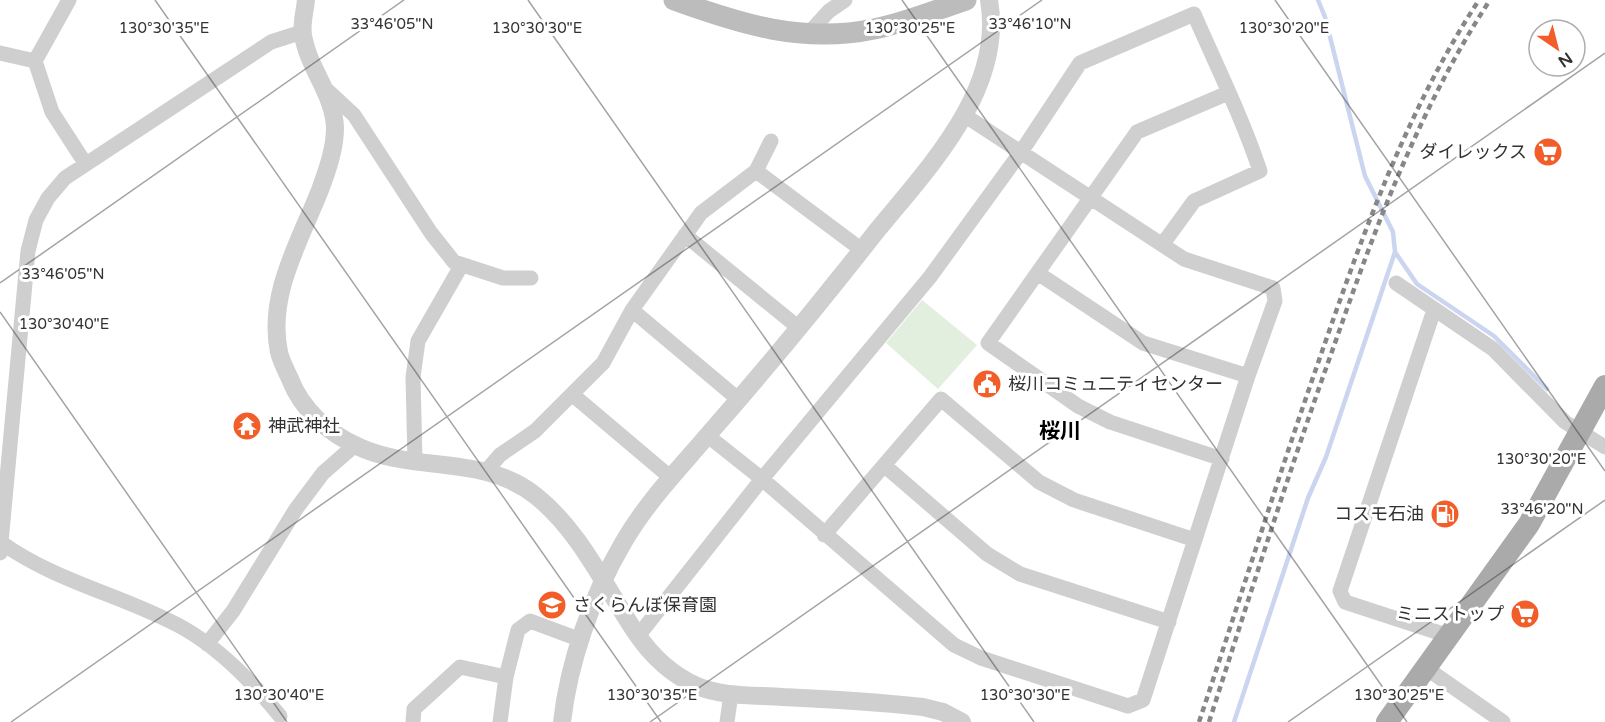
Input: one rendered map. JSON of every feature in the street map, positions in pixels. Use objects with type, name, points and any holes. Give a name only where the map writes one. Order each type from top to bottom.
[{"type":"main road","points":[[674,0],[740,23],[807,35],[875,29],[966,0]]},
{"type":"main road","points":[[1387,722],[1529,524],[1582,433],[1605,386]]},
{"type":"street","points":[[69,0],[35,61],[52,112],[86,163]]},
{"type":"street","points":[[306,0],[302,32],[316,73],[327,90],[354,115],[431,233],[454,262],[503,278],[531,278]]},
{"type":"street","points":[[807,35],[829,11],[845,0]]},
{"type":"street","points":[[562,722],[572,670],[581,640],[604,582],[623,543],[670,477],[708,436],[799,328],[939,154],[964,115],[978,84],[988,49],[991,14],[989,0]]},
{"type":"street","points":[[638,636],[762,479],[930,277],[1021,152],[1080,63],[1194,14],[1228,93],[1243,119],[1260,171],[1194,201],[1162,245]]},
{"type":"street","points":[[280,716],[260,692],[207,644],[184,629],[1,548],[5,461],[19,326],[33,230],[48,198],[66,178],[86,163],[182,103],[272,42],[302,32]]},
{"type":"street","points":[[0,53],[35,61]]},
{"type":"street","points":[[327,90],[335,127],[330,164],[282,283],[277,318],[279,352],[293,387],[303,404],[330,430],[371,452],[415,461],[487,470],[516,482],[556,515],[604,582],[638,636],[657,659],[677,675],[698,686],[730,693],[923,707],[944,712],[962,722]]},
{"type":"street","points":[[1222,459],[1110,423],[1078,406],[988,343],[1092,199],[1137,132],[1228,93]]},
{"type":"street","points":[[708,436],[762,479],[824,535],[954,645],[981,658],[1128,706],[1143,700],[1248,376],[1275,301],[1273,288],[1184,258],[964,115]]},
{"type":"street","points":[[487,470],[500,455],[535,431],[603,363],[632,310],[701,213],[756,171],[771,141]]},
{"type":"street","points":[[756,171],[862,250]]},
{"type":"street","points":[[685,235],[799,328]]},
{"type":"street","points":[[415,461],[413,377],[418,341],[461,266]]},
{"type":"street","points":[[1039,274],[1143,343],[1248,376]]},
{"type":"street","points":[[1396,283],[1493,349],[1565,422],[1600,441],[1605,447]]},
{"type":"street","points":[[1434,309],[1340,591],[1345,602],[1449,636]]},
{"type":"street","points":[[632,310],[738,399]]},
{"type":"street","points":[[573,395],[670,477]]},
{"type":"street","points":[[824,535],[941,399],[1039,482],[1074,500],[1196,540]]},
{"type":"street","points":[[207,644],[233,611],[296,509],[323,473],[355,445]]},
{"type":"street","points":[[885,466],[987,554],[1020,574],[1169,622]]},
{"type":"street","points":[[500,722],[506,677],[518,630],[530,621],[581,640]]},
{"type":"street","points":[[413,722],[414,709],[460,667],[506,677]]},
{"type":"street","points":[[1426,668],[1503,722]]},
{"type":"street","points":[[727,722],[730,693]]},
{"type":"green space","points":[[922,300],[977,345],[938,389],[886,343]]},
{"type":"waterway","points":[[1318,0],[1325,17],[1365,176],[1393,232],[1395,252],[1417,284],[1494,336],[1547,389]]},
{"type":"waterway","points":[[1234,722],[1308,498],[1326,457],[1395,252]]},
{"type":"railway","points":[[1199,722],[1309,390],[1374,210],[1432,81],[1479,0]]},
{"type":"railway","points":[[1209,722],[1302,437],[1384,210],[1442,81],[1490,0]]},
{"type":"place","name":"ダイレックス","points":[[1548,152]]},
{"type":"place","name":"桜川コミュ二ティセンター","points":[[987,384]]},
{"type":"place","name":"神武神社","points":[[247,426]]},
{"type":"place","name":"コスモ石油","points":[[1445,514]]},
{"type":"place","name":"さくらんぼ保育園","points":[[552,605]]},
{"type":"place","name":"ミニストップ","points":[[1525,614]]},
{"type":"district","name":"桜川","points":[[1060,431]]}]
